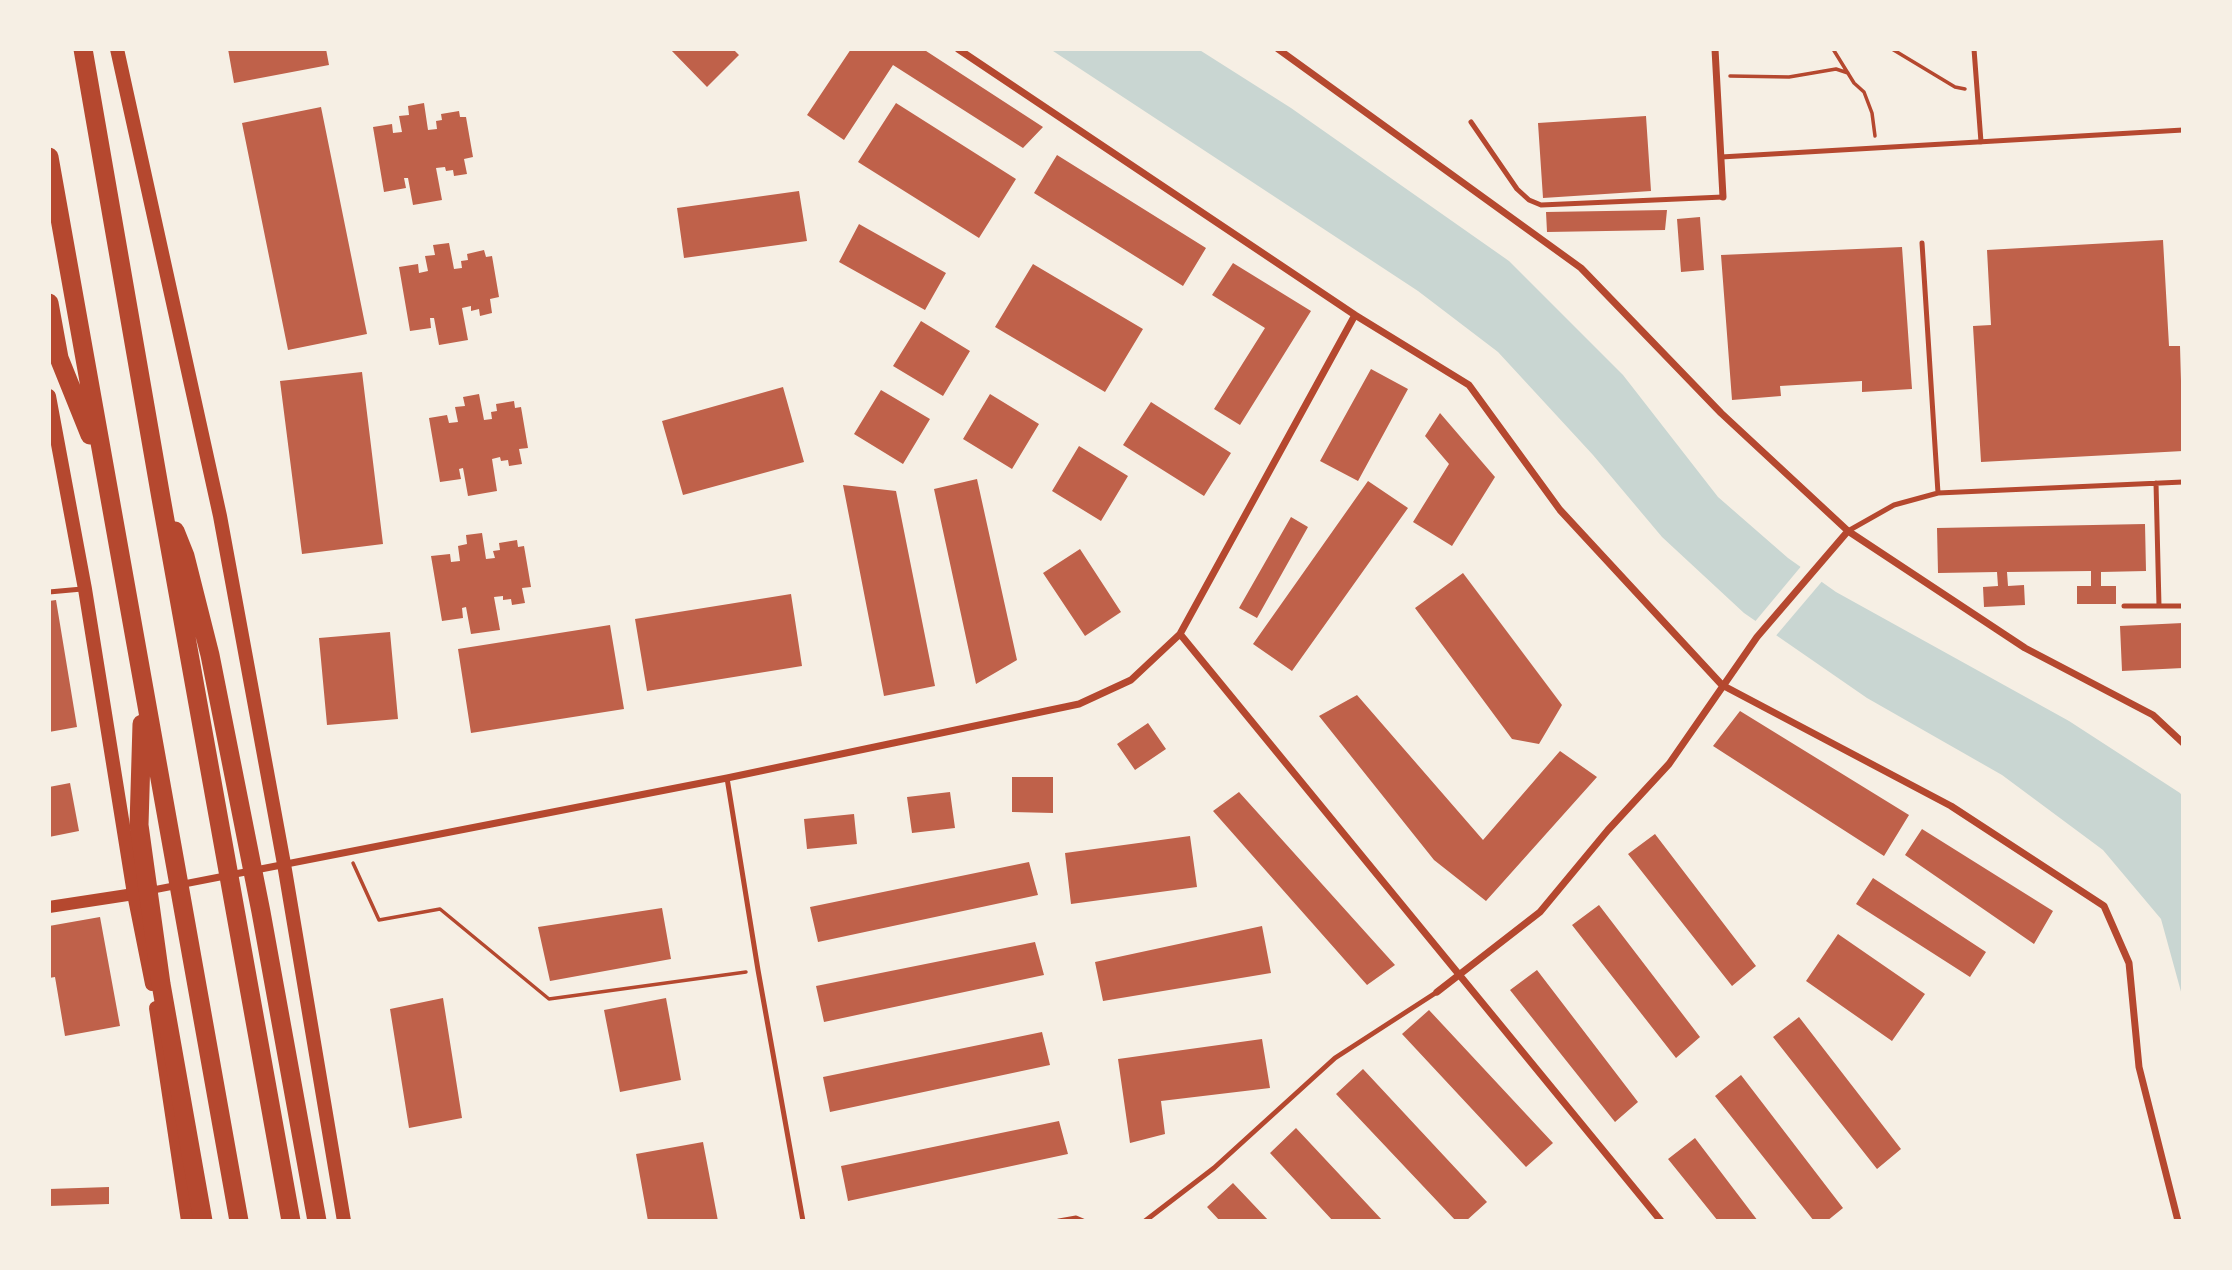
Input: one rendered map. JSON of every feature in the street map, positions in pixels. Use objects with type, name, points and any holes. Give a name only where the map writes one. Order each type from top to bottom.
[{"type":"highway","points":[[83,49],[291,1221]]},
{"type":"highway","points":[[49,157],[239,1221]]},
{"type":"highway","points":[[49,303],[59,358],[106,476]]},
{"type":"highway","points":[[161,498],[185,556],[210,654],[261,912],[317,1221]]},
{"type":"highway","points":[[143,684],[139,825],[161,984],[203,1221]]},
{"type":"main road","points":[[117,49],[220,516],[284,864],[344,1221]]},
{"type":"main road","points":[[49,396],[86,589],[134,894],[152,980],[188,1221]]},
{"type":"street","points":[[958,49],[1355,315],[1469,385],[1560,510],[1722,685],[1951,806],[2104,906],[2129,963],[2139,1067],[2178,1221]]},
{"type":"street","points":[[1278,49],[1581,268],[1721,413],[1848,531],[2025,648],[2153,715],[2183,743]]},
{"type":"street","points":[[1715,49],[1723,197]]},
{"type":"street","points":[[49,906],[134,894],[727,778],[1079,704],[1131,680],[1180,634],[1355,315]]},
{"type":"street","points":[[1437,992],[1540,912],[1608,830],[1669,764],[1757,637],[1848,531]]},
{"type":"street","points":[[1180,634],[1661,1221]]},
{"type":"lane","points":[[1974,49],[1981,142]]},
{"type":"lane","points":[[1471,122],[1517,189],[1529,200],[1541,205],[1723,197]]},
{"type":"lane","points":[[1721,157],[2183,130]]},
{"type":"lane","points":[[1922,243],[1938,493]]},
{"type":"lane","points":[[1848,531],[1894,505],[1938,493],[2183,482]]},
{"type":"lane","points":[[2156,483],[2159,606]]},
{"type":"lane","points":[[49,592],[86,589]]},
{"type":"lane","points":[[2124,606],[2183,606]]},
{"type":"lane","points":[[727,778],[803,1221]]},
{"type":"lane","points":[[1145,1221],[1214,1168],[1335,1058],[1437,992]]},
{"type":"lane","points":[[1059,1221],[1076,1218],[1083,1221]]},
{"type":"path","points":[[1833,49],[1848,74],[1864,92],[1872,113],[1877,148]]},
{"type":"path","points":[[1892,49],[1955,87],[1977,91]]},
{"type":"path","points":[[1717,76],[1789,77],[1836,69],[1848,74]]},
{"type":"path","points":[[348,851],[379,920],[440,909],[549,999],[758,970]]},
{"type":"shaded area","points":[[1050,49],[1198,49],[1291,108],[1509,261],[1623,375],[1718,497],[1788,558],[1836,592],[2069,721],[2180,793],[2183,797],[2183,999],[2161,919],[2103,850],[2002,775],[1867,698],[1744,613],[1662,537],[1593,455],[1498,352],[1418,291]]},
{"type":"pier","points":[[1803,564],[1824,579],[1774,638],[1753,624]]},
{"type":"building","points":[[228,49],[326,49],[329,65],[234,83]]},
{"type":"building","points":[[670,49],[733,49],[739,55],[707,87]]},
{"type":"building","points":[[851,49],[923,49],[1043,127],[1023,148],[893,65],[844,140],[807,115]]},
{"type":"building","points":[[424,103],[428,130],[437,129],[436,121],[442,120],[441,114],[459,111],[460,117],[466,117],[473,157],[464,159],[467,174],[454,176],[453,170],[436,168],[442,200],[413,205],[408,178],[404,178],[406,188],[384,192],[373,127],[392,124],[393,133],[402,132],[399,116],[409,115],[408,106]]},
{"type":"building","points":[[896,103],[1016,179],[979,238],[858,162]]},
{"type":"building","points":[[321,107],[367,334],[288,350],[242,123]]},
{"type":"building","points":[[1646,116],[1651,191],[1543,198],[1538,123]]},
{"type":"building","points":[[1057,155],[1206,248],[1183,286],[1034,193]]},
{"type":"building","points":[[799,191],[807,241],[684,258],[677,208]]},
{"type":"building","points":[[1667,210],[1665,230],[1547,232],[1546,212]]},
{"type":"building","points":[[1700,217],[1704,270],[1681,272],[1677,219]]},
{"type":"building","points":[[859,224],[946,273],[925,310],[839,262]]},
{"type":"building","points":[[2163,240],[2169,346],[2180,346],[2183,451],[1981,462],[1973,326],[1991,325],[1987,250]]},
{"type":"building","points":[[449,243],[454,269],[462,268],[461,261],[468,260],[467,254],[484,250],[486,257],[492,256],[499,297],[490,299],[492,313],[480,316],[479,309],[471,311],[471,306],[462,308],[468,340],[439,345],[434,318],[430,318],[431,328],[410,331],[399,267],[418,264],[419,273],[428,271],[425,256],[435,255],[433,245]]},
{"type":"building","points":[[1902,247],[1912,389],[1862,392],[1862,381],[1780,386],[1781,396],[1732,400],[1721,255]]},
{"type":"building","points":[[1233,263],[1311,311],[1240,425],[1214,409],[1265,328],[1212,295]]},
{"type":"building","points":[[1033,264],[1143,329],[1105,392],[995,327]]},
{"type":"building","points":[[921,321],[970,351],[943,396],[893,366]]},
{"type":"building","points":[[1371,369],[1408,389],[1358,481],[1320,461]]},
{"type":"building","points":[[362,372],[383,544],[302,554],[280,381]]},
{"type":"building","points":[[783,387],[804,462],[683,495],[662,421]]},
{"type":"building","points":[[881,390],[930,419],[903,464],[854,434]]},
{"type":"building","points":[[479,394],[484,420],[492,419],[491,412],[497,411],[496,404],[514,401],[515,408],[521,407],[528,448],[519,449],[522,464],[509,466],[508,460],[501,461],[500,457],[492,459],[497,491],[468,496],[463,468],[459,469],[461,479],[440,482],[429,418],[447,415],[449,423],[458,422],[455,407],[465,406],[463,397]]},
{"type":"building","points":[[990,394],[1039,424],[1012,469],[963,439]]},
{"type":"building","points":[[1151,402],[1231,453],[1204,496],[1123,445]]},
{"type":"building","points":[[1440,413],[1495,477],[1452,546],[1413,522],[1449,464],[1425,436]]},
{"type":"building","points":[[1079,446],[1128,476],[1101,521],[1052,491]]},
{"type":"building","points":[[977,479],[1017,660],[976,684],[934,489]]},
{"type":"building","points":[[1368,481],[1408,508],[1292,671],[1253,644]]},
{"type":"building","points":[[843,485],[896,491],[935,686],[884,696]]},
{"type":"building","points":[[1291,517],[1308,527],[1257,618],[1239,608]]},
{"type":"building","points":[[2145,524],[2146,571],[2101,572],[2101,586],[2116,586],[2116,604],[2077,604],[2077,586],[2091,586],[2091,571],[2007,572],[2008,586],[2024,585],[2025,605],[1984,607],[1983,587],[1998,586],[1997,572],[1938,573],[1937,528]]},
{"type":"building","points":[[482,533],[486,559],[495,558],[493,551],[500,550],[499,543],[517,540],[518,547],[524,546],[531,587],[522,588],[525,603],[512,605],[511,599],[494,597],[500,630],[471,634],[466,607],[462,608],[463,618],[442,621],[431,556],[450,554],[451,562],[460,561],[458,546],[467,544],[466,535]]},
{"type":"building","points":[[1080,549],[1121,612],[1085,636],[1043,573]]},
{"type":"building","points":[[1463,573],[1562,705],[1539,744],[1512,739],[1415,608]]},
{"type":"building","points":[[791,594],[802,666],[647,691],[635,619]]},
{"type":"building","points":[[56,600],[77,727],[49,732],[49,601]]},
{"type":"building","points":[[2183,623],[2183,668],[2122,671],[2120,626]]},
{"type":"building","points":[[610,625],[624,709],[471,733],[458,649]]},
{"type":"building","points":[[390,632],[398,719],[327,725],[319,638]]},
{"type":"building","points":[[1357,695],[1483,840],[1560,751],[1597,777],[1486,901],[1434,860],[1319,716]]},
{"type":"building","points":[[1740,711],[1909,815],[1884,856],[1713,746]]},
{"type":"building","points":[[1148,723],[1166,749],[1135,770],[1117,744]]},
{"type":"building","points":[[1012,777],[1053,777],[1053,813],[1012,812]]},
{"type":"building","points":[[70,783],[79,831],[49,837],[49,787]]},
{"type":"building","points":[[950,792],[955,828],[912,833],[907,797]]},
{"type":"building","points":[[1239,792],[1395,965],[1367,985],[1213,811]]},
{"type":"building","points":[[854,814],[857,844],[807,849],[804,819]]},
{"type":"building","points":[[1922,829],[2053,911],[2034,944],[1905,855]]},
{"type":"building","points":[[1655,834],[1756,966],[1732,986],[1628,854]]},
{"type":"building","points":[[1190,836],[1197,887],[1071,904],[1065,853]]},
{"type":"building","points":[[1029,862],[1038,895],[818,942],[810,907]]},
{"type":"building","points":[[1873,878],[1986,952],[1970,977],[1856,904]]},
{"type":"building","points":[[1599,905],[1700,1037],[1676,1058],[1572,925]]},
{"type":"building","points":[[662,908],[671,959],[550,981],[538,927]]},
{"type":"building","points":[[100,917],[120,1026],[65,1036],[55,977],[49,978],[49,926]]},
{"type":"building","points":[[1262,926],[1271,973],[1103,1001],[1095,962]]},
{"type":"building","points":[[1838,934],[1925,994],[1892,1041],[1806,981]]},
{"type":"building","points":[[1035,942],[1044,975],[824,1022],[816,986]]},
{"type":"building","points":[[1537,970],[1638,1102],[1615,1122],[1510,990]]},
{"type":"building","points":[[443,998],[462,1118],[409,1128],[390,1009]]},
{"type":"building","points":[[666,998],[681,1080],[620,1092],[604,1010]]},
{"type":"building","points":[[1429,1010],[1553,1143],[1526,1167],[1402,1034]]},
{"type":"building","points":[[1799,1017],[1901,1149],[1877,1169],[1773,1037]]},
{"type":"building","points":[[1042,1032],[1050,1065],[830,1112],[823,1077]]},
{"type":"building","points":[[1262,1039],[1270,1088],[1161,1101],[1165,1134],[1130,1143],[1118,1059]]},
{"type":"building","points":[[1363,1069],[1487,1202],[1466,1221],[1456,1221],[1336,1094]]},
{"type":"building","points":[[1741,1075],[1843,1208],[1827,1221],[1814,1221],[1715,1096]]},
{"type":"building","points":[[1059,1121],[1068,1154],[848,1201],[841,1166]]},
{"type":"building","points":[[1296,1128],[1383,1221],[1333,1221],[1270,1153]]},
{"type":"building","points":[[1695,1138],[1758,1221],[1718,1221],[1668,1159]]},
{"type":"building","points":[[703,1142],[718,1221],[648,1221],[636,1154]]},
{"type":"building","points":[[1233,1183],[1269,1221],[1220,1221],[1207,1207]]},
{"type":"building","points":[[109,1187],[109,1204],[49,1206],[49,1189]]}]
